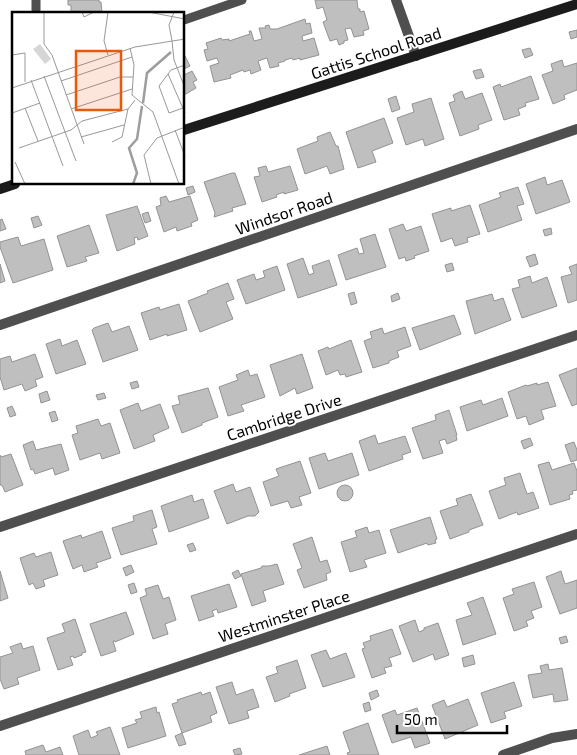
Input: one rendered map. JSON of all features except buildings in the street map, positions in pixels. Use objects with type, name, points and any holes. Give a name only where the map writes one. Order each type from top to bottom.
[{"type":"main road","name":"Gattis School Road","points":[[185,130],[577,4]]},
{"type":"street","points":[[396,0],[416,56]]},
{"type":"street","name":"Windsor Road","points":[[0,325],[577,129]]},
{"type":"street","name":"Cambridge Drive","points":[[0,528],[577,335]]},
{"type":"street","name":"Westminster Place","points":[[0,726],[577,534]]},
{"type":"street","points":[[503,755],[552,738],[577,734]]},
{"type":"lane","points":[[185,20],[242,0]]}]
